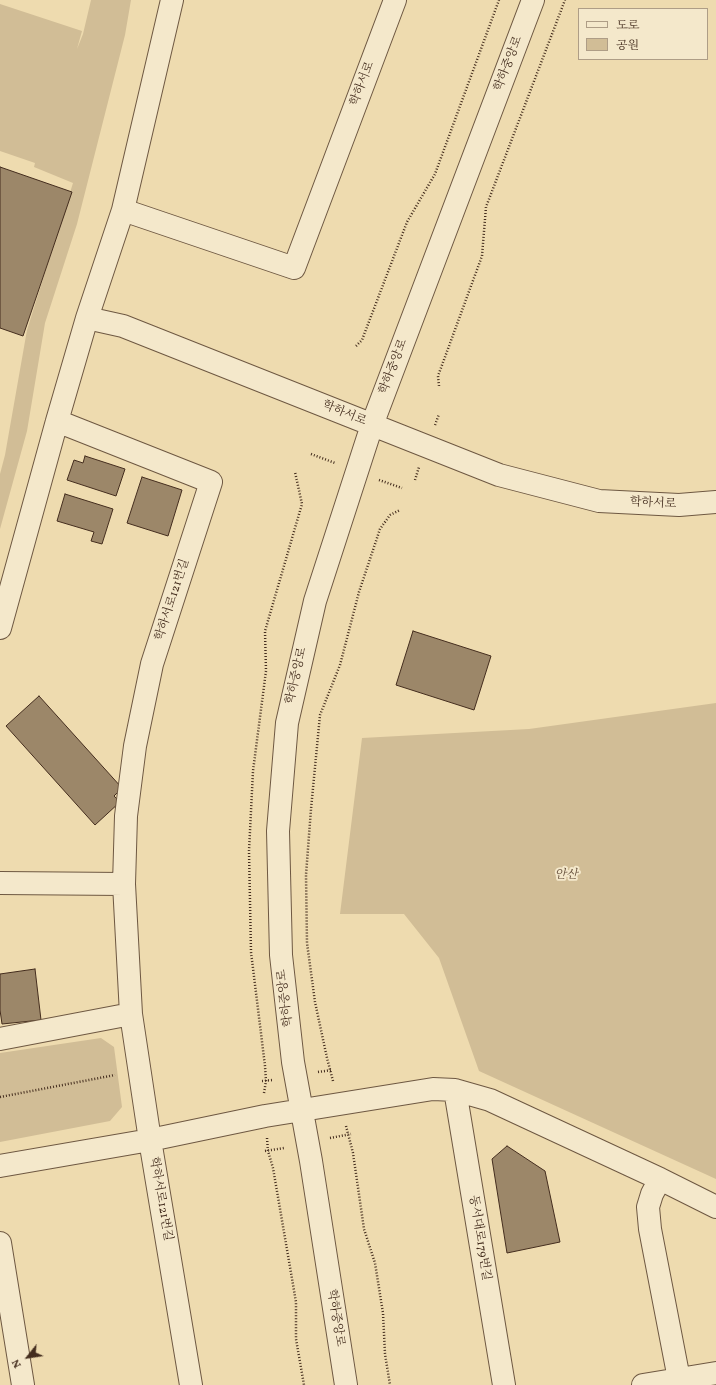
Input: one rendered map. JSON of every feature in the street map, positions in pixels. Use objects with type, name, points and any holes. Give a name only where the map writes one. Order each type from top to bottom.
[{"type":"street","name":"학하서로","points":[[122,210],[294,268],[395,0]]},
{"type":"street","name":"학하중앙로","points":[[346,1385],[294,1062],[281,955],[278,831],[287,723],[315,601],[372,425],[533,0]]},
{"type":"street","points":[[0,628],[87,318],[122,210],[165,2]]},
{"type":"street","name":"학하서로","points":[[87,318],[123,326],[499,475],[599,501],[679,506],[716,502]]},
{"type":"street","name":"학하서로121번길","points":[[57,421],[212,482],[152,664],[135,746],[126,816],[124,884],[131,1014],[150,1140],[191,1385]]},
{"type":"street","points":[[0,883],[124,884]]},
{"type":"street","points":[[0,1038],[131,1014]]},
{"type":"street","points":[[0,1166],[150,1140],[265,1116],[433,1089],[455,1090],[490,1100],[660,1179],[716,1207]]},
{"type":"street","name":"동서대로179번길","points":[[455,1090],[504,1385]]},
{"type":"street","points":[[660,1179],[652,1194],[648,1207],[650,1229],[679,1379]]},
{"type":"street","points":[[0,1243],[23,1385]]},
{"type":"street","points":[[644,1385],[716,1373]]},
{"type":"path","points":[[356,346],[362,340],[407,222],[435,174],[499,0]]},
{"type":"path","points":[[439,386],[438,376],[482,256],[486,207],[565,0]]},
{"type":"path","points":[[330,1070],[315,1002],[307,943],[306,876],[310,809],[320,715],[340,665],[360,592],[380,529],[390,515],[400,510]]},
{"type":"path","points":[[0,1097],[115,1075]]},
{"type":"path","points":[[349,1135],[364,1229],[375,1263],[383,1313],[385,1354],[390,1385]]},
{"type":"path","points":[[268,1151],[273,1168],[296,1302],[296,1339],[304,1385]]},
{"type":"green space","points":[[91,0],[131,0],[125,35],[77,224],[45,323],[27,431],[0,529],[0,474],[5,455],[27,330],[73,183],[34,167],[35,163],[0,151],[0,4],[82,31],[77,49],[83,34]]},
{"type":"green space","name":"안산","points":[[716,703],[716,1179],[479,1071],[439,958],[404,914],[340,914],[362,738],[529,729]]},
{"type":"green space","points":[[101,1038],[114,1047],[122,1107],[110,1121],[0,1142],[0,1053]]},
{"type":"building","points":[[0,167],[72,192],[23,336],[0,328]]},
{"type":"building","points":[[85,456],[125,469],[116,496],[67,480],[74,460],[83,463]]},
{"type":"building","points":[[142,477],[182,490],[168,536],[127,523]]},
{"type":"building","points":[[65,494],[113,509],[102,544],[91,541],[94,532],[57,521]]},
{"type":"building","points":[[413,631],[491,656],[474,710],[396,685]]},
{"type":"building","points":[[39,696],[122,788],[114,796],[120,802],[95,825],[6,726]]},
{"type":"building","points":[[35,969],[41,1020],[2,1024],[0,1010],[0,974]]},
{"type":"building","points":[[507,1146],[545,1171],[560,1242],[507,1253],[492,1159]]}]
